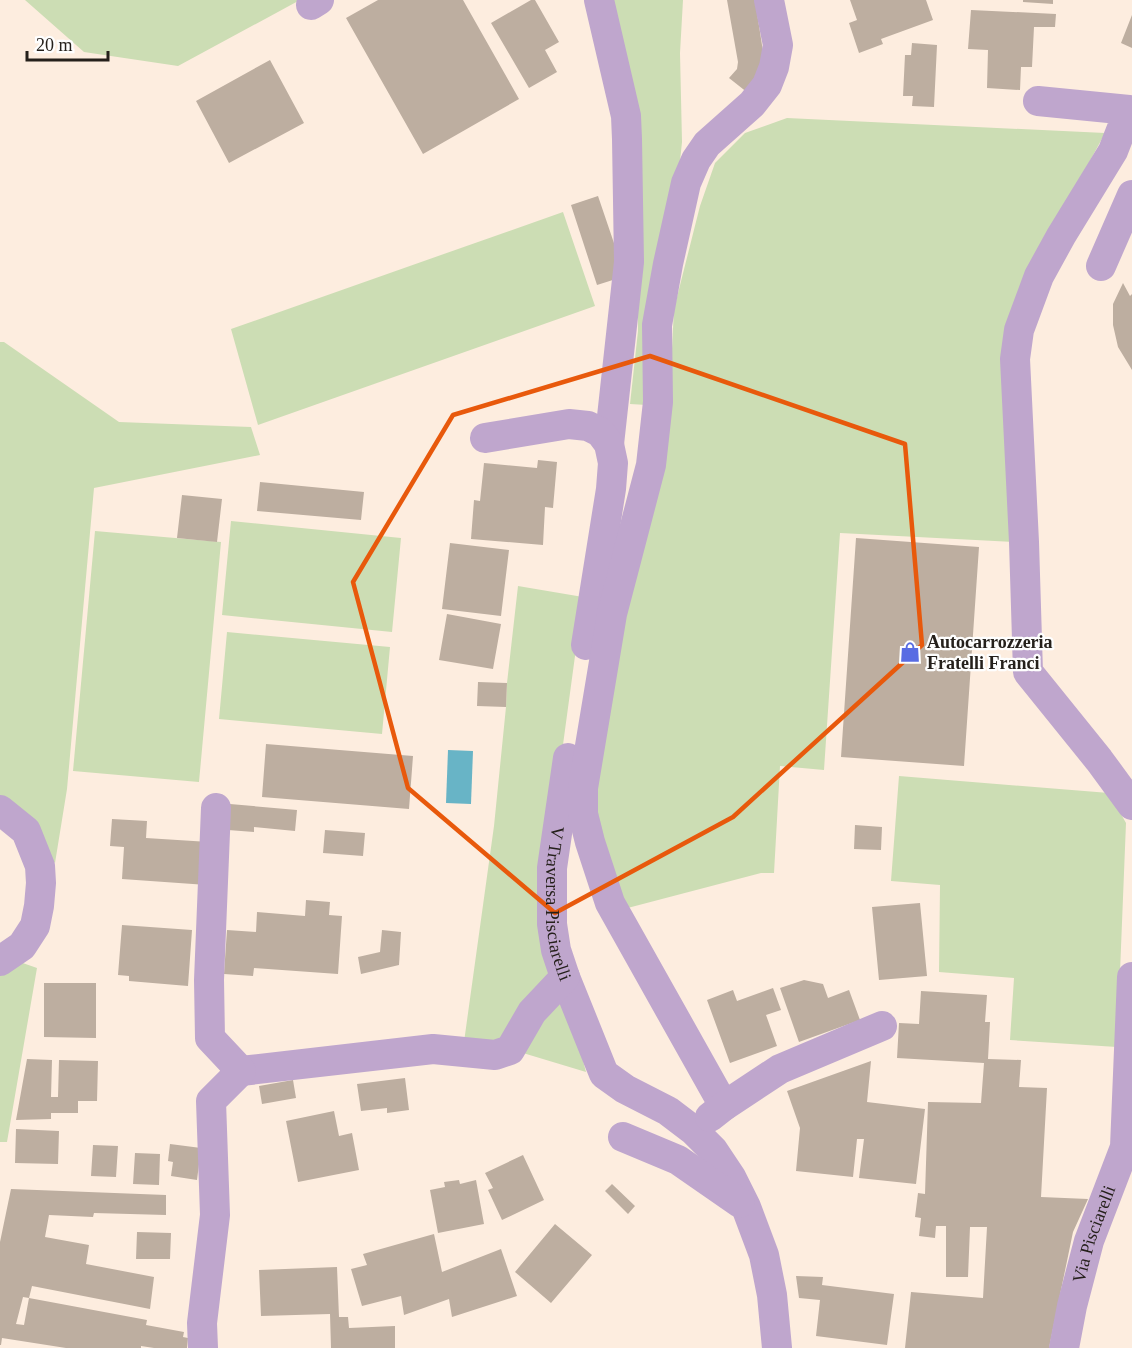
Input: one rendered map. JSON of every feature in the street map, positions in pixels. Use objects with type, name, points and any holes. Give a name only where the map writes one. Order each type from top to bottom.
[{"type":"street","name":"V Traversa Pisciarelli","points":[[599,0],[626,116],[629,262],[609,444],[613,463],[611,489],[552,868],[552,924],[556,950],[565,977],[604,1074],[625,1089],[668,1111],[693,1130],[713,1150],[747,1207],[764,1255],[772,1295],[777,1348]]},
{"type":"street","points":[[724,1106],[610,903],[583,814],[583,788],[612,614],[651,465],[658,402],[657,326],[686,183],[696,160],[707,144],[752,104],[767,85],[774,67],[778,45],[769,0]]},
{"type":"street","points":[[1038,101],[1129,110],[1113,151],[1039,276],[1019,330],[1015,358],[1024,531],[1028,672],[1132,804]]},
{"type":"street","points":[[1101,266],[1132,195]]},
{"type":"street","points":[[485,438],[569,424],[588,426],[600,432],[609,444]]},
{"type":"street","points":[[216,808],[209,980],[210,1038],[241,1071]]},
{"type":"street","points":[[0,810],[26,831],[40,866],[41,883],[35,926],[22,946],[0,961]]},
{"type":"street","points":[[203,1348],[202,1323],[215,1215],[211,1101],[241,1071],[433,1048],[495,1055],[510,1050],[531,1012],[565,977]]},
{"type":"street","name":"Via Pisciarelli","points":[[1064,1348],[1089,1241],[1125,1147],[1132,978]]},
{"type":"street","points":[[693,1130],[724,1106],[780,1069],[882,1026]]},
{"type":"street","points":[[623,1137],[678,1160],[747,1207]]},
{"type":"highlighted area","points":[[650,356],[905,444],[922,645],[733,817],[555,913],[408,788],[353,582],[453,415]]},
{"type":"green space","points":[[25,0],[300,0],[178,66],[84,52]]},
{"type":"green space","points":[[613,0],[683,0],[680,53],[682,142],[647,405],[630,404],[638,331],[637,142]]},
{"type":"green space","points":[[787,118],[1105,133],[1022,287],[1014,542],[840,533],[824,770],[780,766],[774,873],[761,873],[620,910],[592,789],[624,604],[669,408],[674,309],[700,206],[715,163],[745,133]]},
{"type":"green space","points":[[563,212],[595,306],[258,425],[231,329]]},
{"type":"green space","points":[[0,342],[4,342],[119,422],[251,427],[260,455],[94,488],[67,789],[55,863],[0,800]]},
{"type":"green space","points":[[231,521],[401,538],[392,632],[222,615]]},
{"type":"green space","points":[[95,531],[221,542],[199,782],[73,771]]},
{"type":"green space","points":[[518,586],[583,597],[544,885],[586,1072],[523,1053],[464,1042],[494,826]]},
{"type":"green space","points":[[227,632],[390,647],[382,734],[219,719]]},
{"type":"green space","points":[[899,776],[1109,793],[1126,823],[1117,1047],[1010,1040],[1014,978],[939,972],[940,885],[891,881]]},
{"type":"green space","points":[[0,955],[37,968],[7,1142],[0,1142]]},
{"type":"water","points":[[448,750],[473,751],[471,804],[446,803]]},
{"type":"building","points":[[378,0],[463,0],[519,99],[423,154],[346,18]]},
{"type":"building","points":[[531,0],[535,0],[559,42],[545,50],[557,72],[529,88],[491,23]]},
{"type":"building","points":[[727,0],[755,0],[764,58],[748,93],[729,78],[737,69],[738,62]]},
{"type":"building","points":[[850,0],[926,0],[933,20],[881,39],[883,44],[859,53],[849,23],[857,20]]},
{"type":"building","points":[[1023,0],[1053,0],[1053,4],[1023,2]]},
{"type":"building","points":[[971,10],[1056,14],[1055,27],[1034,27],[1032,67],[1021,67],[1020,90],[987,88],[988,50],[968,49]]},
{"type":"building","points":[[1132,15],[1132,48],[1121,43]]},
{"type":"building","points":[[912,43],[937,45],[934,107],[912,106],[913,96],[903,96],[905,55],[911,55]]},
{"type":"building","points":[[270,60],[304,123],[229,163],[196,101]]},
{"type":"building","points":[[598,196],[616,249],[616,279],[597,285],[571,205]]},
{"type":"building","points":[[1123,283],[1130,296],[1132,294],[1132,370],[1118,347],[1113,325],[1113,304]]},
{"type":"building","points":[[538,460],[557,462],[553,508],[545,507],[543,545],[471,539],[474,500],[480,501],[484,463],[537,468]]},
{"type":"building","points":[[260,482],[364,492],[361,520],[257,511]]},
{"type":"building","points":[[182,495],[222,499],[217,542],[177,538]]},
{"type":"building","name":"Autocarrozzeria Fratelli Franci","points":[[856,538],[979,547],[964,766],[841,757]]},
{"type":"building","points":[[450,543],[509,550],[501,616],[442,609]]},
{"type":"building","points":[[447,614],[501,624],[493,669],[439,660]]},
{"type":"building","points":[[478,682],[507,683],[506,707],[477,706]]},
{"type":"building","points":[[266,744],[413,756],[409,809],[262,797]]},
{"type":"building","points":[[230,804],[297,810],[295,831],[254,827],[254,832],[228,830]]},
{"type":"building","points":[[112,819],[147,821],[146,838],[209,842],[207,885],[122,879],[124,847],[110,846]]},
{"type":"building","points":[[855,825],[882,827],[881,850],[854,849]]},
{"type":"building","points":[[325,830],[365,833],[363,856],[323,853]]},
{"type":"building","points":[[306,900],[330,902],[329,915],[342,916],[338,974],[254,968],[253,976],[224,974],[227,930],[256,932],[257,912],[305,916]]},
{"type":"building","points":[[920,903],[927,976],[879,980],[872,907]]},
{"type":"building","points":[[122,925],[192,930],[188,986],[129,981],[129,976],[118,975]]},
{"type":"building","points":[[382,930],[401,932],[399,965],[361,974],[358,957],[380,952]]},
{"type":"building","points":[[804,980],[823,984],[828,998],[849,990],[860,1020],[799,1042],[780,988]]},
{"type":"building","points":[[44,983],[96,983],[96,1038],[44,1037]]},
{"type":"building","points":[[773,988],[781,1010],[766,1015],[777,1046],[730,1063],[707,1000],[733,990],[737,1001]]},
{"type":"building","points":[[921,991],[987,995],[985,1022],[990,1022],[988,1059],[1021,1060],[1019,1087],[1047,1088],[1041,1197],[1088,1199],[1073,1232],[1049,1348],[905,1348],[911,1292],[983,1298],[987,1227],[970,1227],[968,1277],[946,1277],[946,1226],[936,1226],[935,1238],[919,1236],[921,1218],[915,1217],[918,1193],[925,1194],[928,1102],[981,1103],[984,1063],[897,1058],[899,1023],[919,1024]]},
{"type":"building","points":[[27,1059],[52,1060],[51,1097],[58,1097],[59,1060],[98,1061],[97,1101],[78,1101],[78,1113],[51,1113],[51,1119],[16,1120]]},
{"type":"building","points":[[871,1061],[867,1102],[925,1109],[916,1184],[859,1178],[864,1139],[857,1139],[853,1177],[796,1171],[800,1128],[787,1091]]},
{"type":"building","points":[[405,1078],[409,1110],[387,1113],[387,1108],[361,1111],[357,1084]]},
{"type":"building","points":[[293,1080],[296,1098],[262,1104],[259,1086]]},
{"type":"building","points":[[334,1111],[339,1136],[352,1133],[359,1170],[298,1182],[286,1121]]},
{"type":"building","points":[[16,1129],[59,1131],[58,1164],[15,1163]]},
{"type":"building","points":[[170,1144],[201,1148],[197,1180],[171,1176],[173,1162],[168,1161]]},
{"type":"building","points":[[93,1145],[118,1146],[116,1177],[91,1176]]},
{"type":"building","points":[[135,1153],[160,1154],[159,1185],[133,1184]]},
{"type":"building","points":[[523,1155],[544,1200],[502,1220],[488,1190],[493,1188],[485,1173]]},
{"type":"building","points":[[459,1180],[460,1184],[476,1180],[484,1224],[438,1233],[430,1190],[445,1187],[444,1182]]},
{"type":"building","points":[[612,1184],[635,1206],[628,1214],[605,1191]]},
{"type":"building","points":[[11,1189],[166,1195],[166,1215],[94,1213],[93,1217],[49,1215],[45,1237],[89,1245],[86,1264],[154,1277],[150,1309],[32,1286],[29,1298],[147,1320],[146,1325],[184,1332],[183,1337],[188,1338],[187,1348],[141,1346],[141,1348],[66,1348],[2,1338],[0,1345],[0,1242]],"holes":[[[23,1297],[29,1298],[24,1325],[16,1324]]]},
{"type":"building","points":[[555,1224],[592,1255],[551,1303],[515,1272]]},
{"type":"building","points":[[137,1232],[171,1233],[170,1259],[136,1259]]},
{"type":"building","points":[[434,1234],[442,1272],[501,1249],[517,1296],[452,1317],[449,1299],[404,1315],[401,1296],[362,1306],[351,1269],[367,1265],[363,1254]]},
{"type":"building","points":[[337,1267],[339,1317],[348,1317],[349,1328],[395,1326],[395,1348],[331,1348],[330,1314],[261,1316],[259,1270]]},
{"type":"building","points":[[796,1276],[823,1277],[822,1285],[894,1294],[887,1345],[816,1336],[820,1300],[799,1298]]},
{"type":"place","name":"Autocarrozzeria Fratelli Franci","points":[[910,652]]}]
